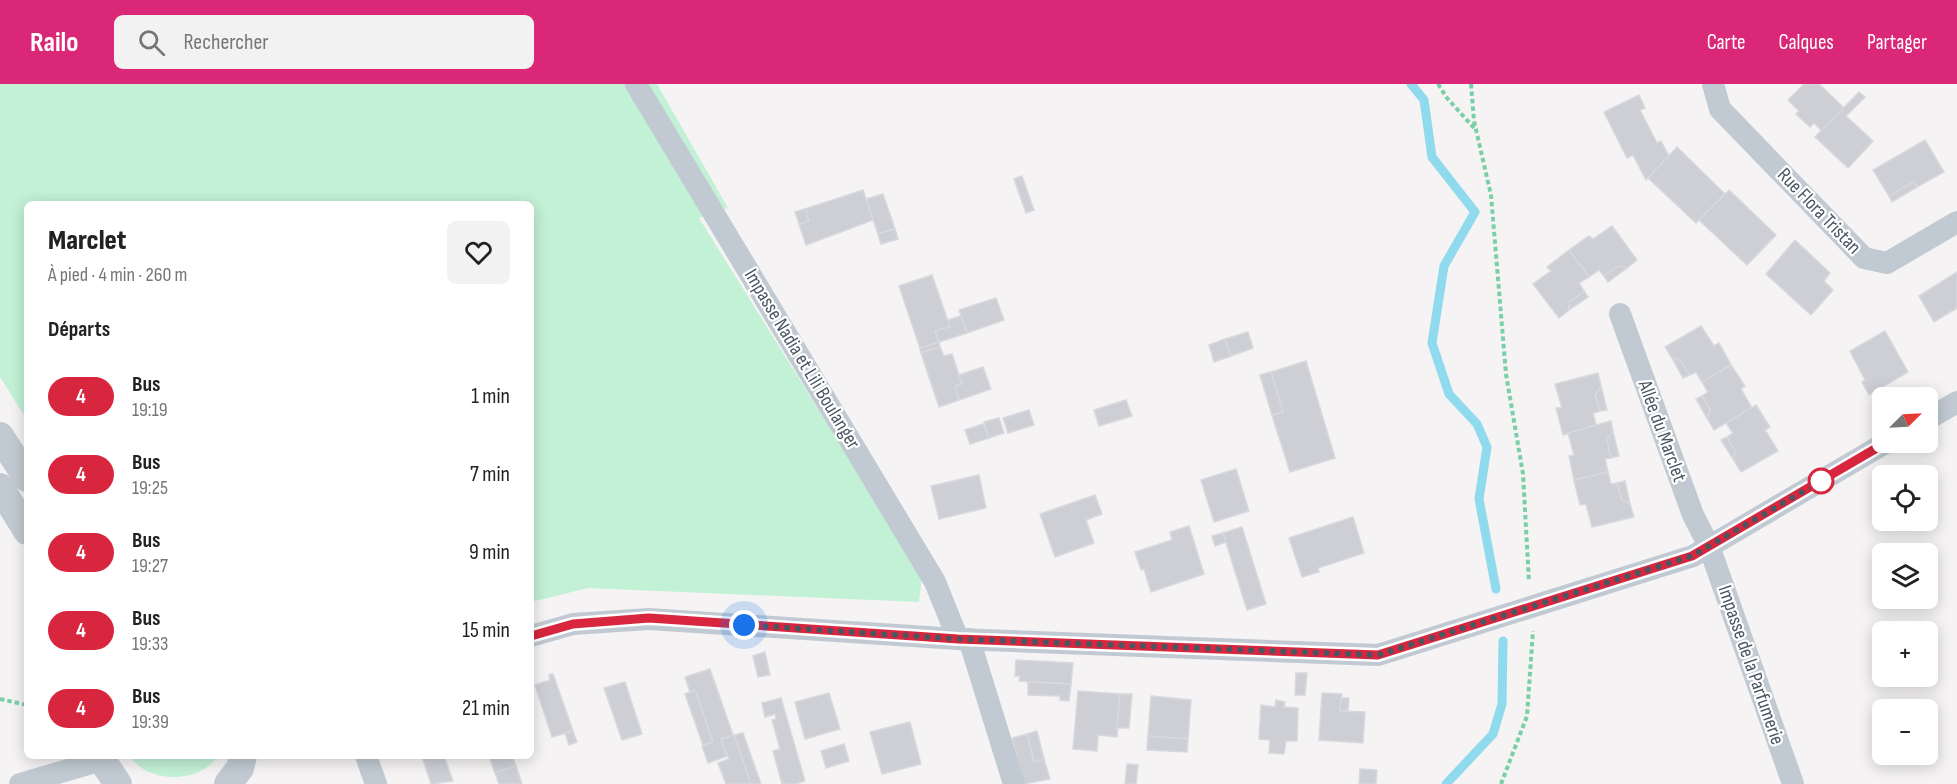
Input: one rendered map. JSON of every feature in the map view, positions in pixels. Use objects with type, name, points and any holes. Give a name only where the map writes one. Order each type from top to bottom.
[{"type":"street","name":"Impasse Nadia et Lili Boulanger","points":[[636,84],[935,582],[964,639],[1014,784]]},
{"type":"street","name":"Rue Flora Tristan","points":[[1713,84],[1720,109],[1864,258],[1887,263],[1957,222]]},
{"type":"street","name":"Allée du Marclet","points":[[1620,314],[1693,515],[1709,546]]},
{"type":"street","points":[[1938,413],[1957,402]]},
{"type":"street","points":[[0,436],[24,473]]},
{"type":"street","points":[[534,635],[573,624],[649,618],[964,639],[1378,655],[1692,556],[1872,451]]},
{"type":"street","points":[[0,487],[24,526]]},
{"type":"street","name":"Impasse de la Parfumerie","points":[[1709,546],[1793,784]]},
{"type":"street","points":[[20,784],[99,759]]},
{"type":"street","points":[[103,759],[118,784]]},
{"type":"street","points":[[367,759],[376,784]]},
{"type":"path","points":[[1438,84],[1447,98],[1476,130]]},
{"type":"path","points":[[1472,84],[1476,130],[1491,195],[1506,374],[1523,474],[1534,638],[1527,716],[1501,784]]},
{"type":"path","points":[[0,699],[24,704]]},
{"type":"green space","points":[[0,84],[657,84],[728,208],[699,218],[922,576],[919,602],[588,588],[534,601],[534,201],[24,201],[24,415],[0,377]]},
{"type":"green space","points":[[133,759],[215,759],[199,772],[187,776],[161,776],[148,772]]},
{"type":"building","points":[[1804,84],[1819,84],[1844,108],[1822,131],[1814,123],[1810,127],[1796,114],[1799,111],[1788,100]]},
{"type":"building","points":[[1859,92],[1865,97],[1846,116],[1873,141],[1848,168],[1815,137]]},
{"type":"building","points":[[1639,95],[1645,108],[1640,110],[1657,143],[1661,141],[1669,156],[1646,180],[1633,155],[1627,158],[1604,112]]},
{"type":"building","points":[[1925,140],[1944,172],[1917,187],[1914,182],[1889,196],[1873,170]]},
{"type":"building","points":[[1677,147],[1725,194],[1696,223],[1648,178]]},
{"type":"building","points":[[1022,176],[1034,210],[1026,213],[1014,179]]},
{"type":"building","points":[[1914,182],[1917,187],[1892,202],[1889,196]]},
{"type":"building","points":[[863,190],[873,220],[806,245],[799,224],[809,221],[805,209]]},
{"type":"building","points":[[1729,190],[1776,235],[1747,265],[1699,220]]},
{"type":"building","points":[[883,194],[895,229],[878,234],[866,199]]},
{"type":"building","points":[[805,209],[809,221],[799,224],[795,212]]},
{"type":"building","points":[[1612,226],[1637,260],[1627,268],[1618,266],[1604,276],[1599,270],[1589,277],[1569,250],[1589,236],[1593,239]]},
{"type":"building","points":[[895,229],[898,239],[881,244],[878,234]]},
{"type":"building","points":[[1795,240],[1830,273],[1824,281],[1833,290],[1811,315],[1766,274]]},
{"type":"building","points":[[1569,250],[1589,277],[1579,283],[1584,291],[1570,302],[1569,310],[1559,318],[1533,284],[1551,271],[1547,267]]},
{"type":"building","points":[[1618,266],[1627,268],[1608,282],[1604,276]]},
{"type":"building","points":[[1957,272],[1957,308],[1934,322],[1919,296]]},
{"type":"building","points":[[932,275],[950,327],[935,331],[939,342],[920,348],[899,286]]},
{"type":"building","points":[[1584,291],[1588,297],[1569,310],[1570,302]]},
{"type":"building","points":[[996,298],[1004,320],[967,333],[959,310]]},
{"type":"building","points":[[961,316],[967,333],[939,342],[935,331],[950,327],[948,320]]},
{"type":"building","points":[[1701,326],[1714,346],[1719,343],[1731,365],[1702,382],[1696,372],[1690,375],[1680,360],[1672,358],[1665,347]]},
{"type":"building","points":[[1885,331],[1908,372],[1883,387],[1872,387],[1872,393],[1869,395],[1862,382],[1865,380],[1850,351]]},
{"type":"building","points":[[1248,332],[1253,348],[1231,356],[1225,339]]},
{"type":"building","points":[[1225,339],[1231,356],[1214,362],[1209,345]]},
{"type":"building","points":[[939,342],[940,347],[921,353],[920,348]]},
{"type":"building","points":[[940,347],[944,356],[952,354],[962,384],[955,386],[959,400],[939,407],[921,353]]},
{"type":"building","points":[[1672,358],[1680,360],[1690,375],[1683,378]]},
{"type":"building","points":[[1306,361],[1335,458],[1290,472],[1272,415],[1283,412],[1271,372]]},
{"type":"building","points":[[1731,365],[1745,386],[1741,389],[1752,408],[1714,430],[1707,418],[1710,410],[1702,396],[1708,392],[1702,382]]},
{"type":"building","points":[[983,367],[991,389],[959,400],[955,386],[962,384],[959,375]]},
{"type":"building","points":[[1271,372],[1283,412],[1272,415],[1260,375]]},
{"type":"building","points":[[1598,373],[1601,386],[1595,395],[1600,411],[1593,413],[1596,425],[1563,435],[1556,408],[1562,408],[1555,384]]},
{"type":"building","points":[[1601,386],[1607,410],[1600,411],[1595,395]]},
{"type":"building","points":[[1702,396],[1710,410],[1707,418],[1696,399]]},
{"type":"building","points":[[1126,400],[1132,416],[1099,426],[1094,410]]},
{"type":"building","points":[[1756,405],[1770,427],[1765,430],[1778,451],[1741,472],[1733,459],[1735,451],[1727,437],[1733,433],[1726,423]]},
{"type":"building","points":[[1029,410],[1034,425],[1008,433],[1003,418]]},
{"type":"building","points":[[999,418],[1004,433],[989,438],[984,422]]},
{"type":"building","points":[[1611,421],[1613,432],[1607,440],[1611,458],[1605,459],[1608,472],[1574,480],[1569,456],[1574,455],[1568,433]]},
{"type":"building","points":[[983,424],[989,438],[970,444],[965,430]]},
{"type":"building","points":[[1613,432],[1619,456],[1611,458],[1607,440]]},
{"type":"building","points":[[1727,437],[1735,451],[1733,459],[1721,440]]},
{"type":"building","points":[[1236,469],[1249,511],[1214,522],[1201,480]]},
{"type":"building","points":[[1608,472],[1611,484],[1617,483],[1622,500],[1630,504],[1634,517],[1592,527],[1586,504],[1580,505],[1574,480]]},
{"type":"building","points":[[979,475],[986,508],[939,519],[931,486]]},
{"type":"building","points":[[1625,481],[1630,504],[1622,500],[1617,483]]},
{"type":"building","points":[[1095,495],[1102,514],[1086,520],[1094,543],[1055,557],[1040,514]]},
{"type":"building","points":[[1353,517],[1364,553],[1318,568],[1319,572],[1302,577],[1289,538]]},
{"type":"building","points":[[1189,526],[1204,574],[1151,592],[1144,569],[1141,570],[1135,552],[1172,540],[1170,532]]},
{"type":"building","points":[[1242,527],[1266,604],[1247,610],[1223,533]]},
{"type":"building","points":[[1223,533],[1226,542],[1215,546],[1212,536]]},
{"type":"building","points":[[765,652],[770,675],[758,677],[753,656]]},
{"type":"building","points":[[1016,660],[1073,663],[1071,684],[1019,681],[1020,676],[1015,676]]},
{"type":"building","points":[[710,669],[733,735],[721,739],[727,756],[708,763],[702,746],[713,742],[695,690],[690,692],[685,677]]},
{"type":"building","points":[[1296,673],[1307,673],[1305,695],[1295,695]]},
{"type":"building","points":[[553,674],[573,731],[552,737],[535,685],[550,680],[549,675]]},
{"type":"building","points":[[625,682],[642,734],[622,740],[604,688]]},
{"type":"building","points":[[1028,682],[1071,684],[1069,701],[1060,700],[1060,696],[1028,695]]},
{"type":"building","points":[[695,690],[713,742],[703,745],[685,694]]},
{"type":"building","points":[[1078,691],[1120,694],[1117,737],[1098,735],[1097,751],[1073,749]]},
{"type":"building","points":[[829,693],[840,729],[805,739],[795,702]]},
{"type":"building","points":[[1322,693],[1342,694],[1340,711],[1365,712],[1363,743],[1319,740]]},
{"type":"building","points":[[1120,694],[1132,694],[1129,728],[1117,728]]},
{"type":"building","points":[[1151,696],[1191,700],[1188,739],[1148,736]]},
{"type":"building","points":[[781,698],[805,781],[795,784],[782,784],[773,751],[780,749],[772,720],[776,719],[775,714],[765,717],[762,703]]},
{"type":"building","points":[[1341,698],[1349,698],[1348,711],[1340,711]]},
{"type":"building","points":[[1276,700],[1285,702],[1284,707],[1298,708],[1297,741],[1286,741],[1284,754],[1269,753],[1270,740],[1259,739],[1261,705],[1275,707]]},
{"type":"building","points":[[910,722],[921,764],[882,774],[870,732]]},
{"type":"building","points":[[573,731],[577,742],[569,745],[565,733]]},
{"type":"building","points":[[1037,731],[1044,759],[1034,762],[1027,734]]},
{"type":"building","points":[[743,733],[761,784],[751,784],[734,735]]},
{"type":"building","points":[[1027,734],[1034,762],[1044,759],[1050,779],[1024,784],[1012,738]]},
{"type":"building","points":[[734,735],[751,784],[726,784],[718,763],[729,759],[721,739]]},
{"type":"building","points":[[1148,736],[1188,739],[1187,752],[1147,750]]},
{"type":"building","points":[[844,744],[849,761],[826,768],[821,751]]},
{"type":"building","points":[[423,759],[445,759],[453,781],[431,784]]},
{"type":"building","points":[[490,759],[513,759],[516,766],[495,773]]},
{"type":"building","points":[[1127,764],[1138,765],[1136,784],[1125,784]]},
{"type":"building","points":[[516,766],[522,784],[499,784],[495,773]]},
{"type":"building","points":[[1360,769],[1377,770],[1376,784],[1359,784]]},
{"type":"waterway","points":[[1411,84],[1424,100],[1432,157],[1475,212],[1444,266],[1432,343],[1449,394],[1477,424],[1487,447],[1479,499],[1496,589]]},
{"type":"waterway","points":[[1446,784],[1493,734],[1502,704],[1503,641]]},
{"type":"bus line","name":"4","points":[[534,635],[573,624],[649,618],[958,639],[1378,655],[1692,556],[1872,451]]},
{"type":"route","points":[[744,625],[958,639],[1378,655],[1692,556],[1821,481]]}]
